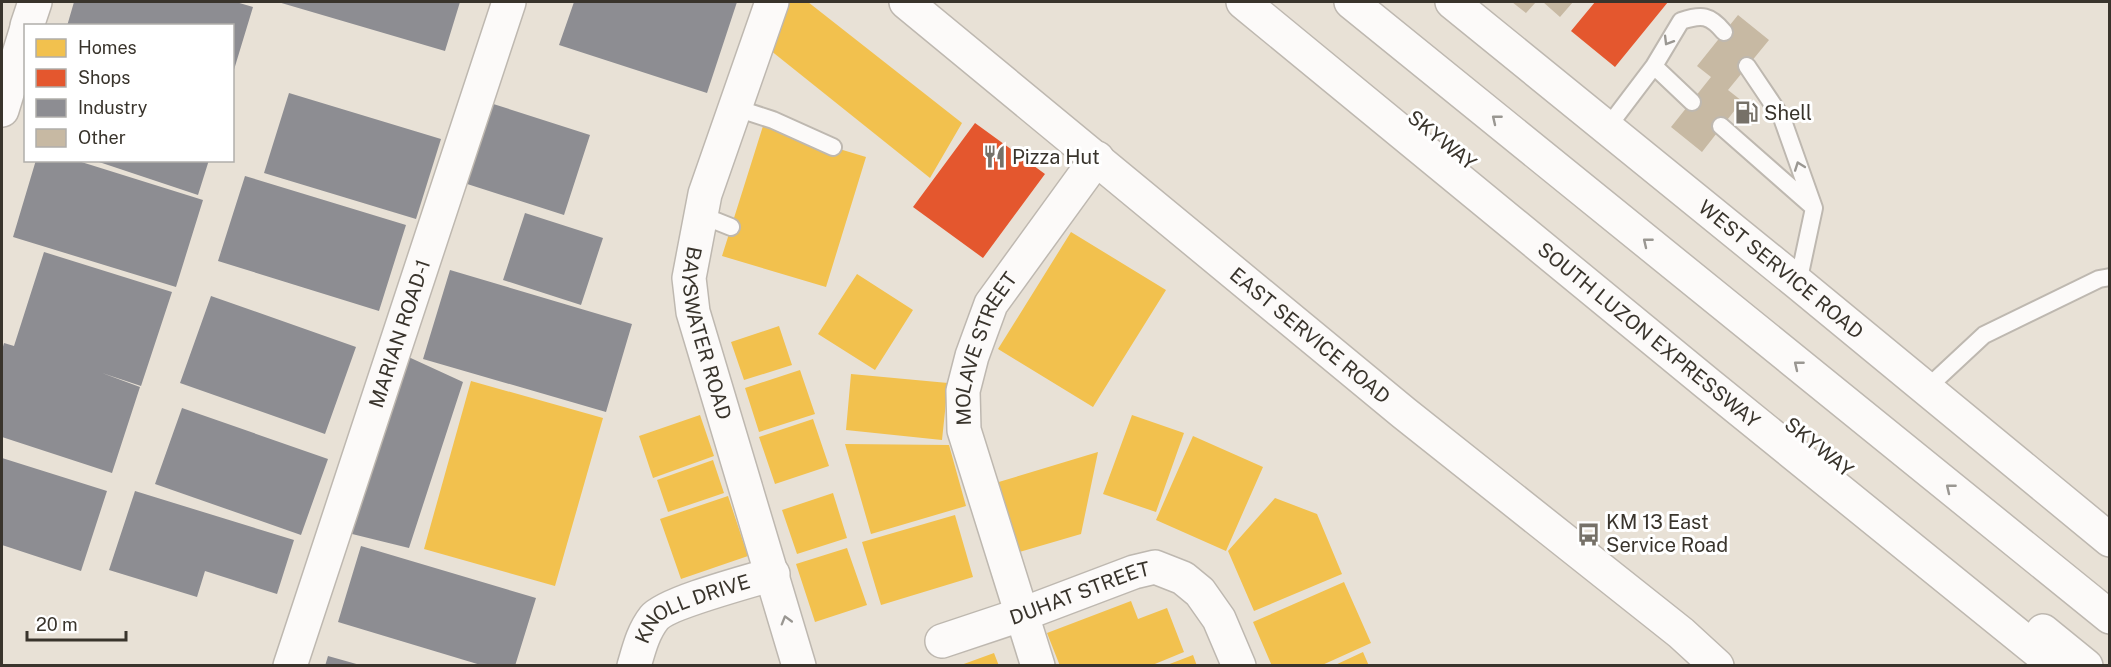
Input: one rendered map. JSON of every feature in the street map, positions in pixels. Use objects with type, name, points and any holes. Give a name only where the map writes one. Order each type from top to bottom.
[{"type":"main road","points":[[28,24],[34,2]]},
{"type":"main road","name":"MARIAN ROAD-1","points":[[290,666],[509,2]]},
{"type":"main road","name":"BAYSWATER ROAD","points":[[772,2],[705,194],[689,278],[693,312],[799,666]]},
{"type":"main road","name":"EAST SERVICE ROAD","points":[[906,2],[1404,413],[1681,633],[1717,666]]},
{"type":"main road","name":"SOUTH LUZON EXPRESSWAY","points":[[1243,2],[2056,666]]},
{"type":"main road","name":"SKYWAY","points":[[1273,2],[2086,666]]},
{"type":"main road","points":[[1351,2],[2109,617]]},
{"type":"main road","points":[[1385,2],[2109,591]]},
{"type":"main road","name":"WEST SERVICE ROAD","points":[[1452,2],[1798,283],[2109,540]]},
{"type":"main road","points":[[2,110],[24,38]]},
{"type":"main road","name":"MOLAVE STREET","points":[[1038,666],[963,430],[963,391],[972,356],[992,304],[1097,158]]},
{"type":"main road","name":"DUHAT STREET","points":[[942,641],[1023,614],[1134,572],[1155,567],[1183,578],[1200,592],[1219,619],[1239,666]]},
{"type":"main road","name":"KNOLL DRIVE","points":[[634,666],[643,637],[655,616],[671,607],[773,574]]},
{"type":"lane","points":[[1607,128],[1654,66],[1681,21],[1695,16],[1714,20],[1724,32]]},
{"type":"lane","points":[[1654,66],[1692,102]]},
{"type":"lane","points":[[1747,66],[1782,118],[1815,208],[1798,283]]},
{"type":"lane","points":[[736,108],[773,120],[834,147]]},
{"type":"lane","points":[[1721,126],[1815,208]]},
{"type":"lane","points":[[701,215],[731,227]]},
{"type":"lane","points":[[1926,389],[1984,335],[2099,279],[2109,277]]},
{"type":"building: Homes","points":[[787,2],[808,2],[962,123],[930,178],[770,50]]},
{"type":"building: Homes","points":[[763,126],[866,157],[826,287],[722,256]]},
{"type":"building: Homes","points":[[1071,232],[1166,290],[1093,407],[998,349]]},
{"type":"building: Homes","points":[[857,274],[913,310],[875,370],[818,334]]},
{"type":"building: Homes","points":[[779,326],[792,365],[744,380],[731,342]]},
{"type":"building: Homes","points":[[800,370],[815,414],[759,432],[745,388]]},
{"type":"building: Homes","points":[[851,374],[948,383],[942,440],[846,430]]},
{"type":"building: Homes","points":[[471,381],[603,418],[555,586],[424,549]]},
{"type":"building: Homes","points":[[700,415],[714,456],[653,478],[639,436]]},
{"type":"building: Homes","points":[[1132,415],[1184,433],[1156,512],[1103,494]]},
{"type":"building: Homes","points":[[813,419],[829,466],[775,484],[759,437]]},
{"type":"building: Homes","points":[[1193,436],[1263,467],[1226,551],[1156,520]]},
{"type":"building: Homes","points":[[845,444],[949,445],[966,506],[871,534]]},
{"type":"building: Homes","points":[[1098,452],[1081,534],[1013,554],[992,484]]},
{"type":"building: Homes","points":[[713,460],[724,493],[668,512],[657,480]]},
{"type":"building: Homes","points":[[833,493],[847,538],[797,554],[782,510]]},
{"type":"building: Homes","points":[[728,496],[748,556],[681,579],[660,519]]},
{"type":"building: Homes","points":[[1275,498],[1317,514],[1342,574],[1254,611],[1228,551]]},
{"type":"building: Homes","points":[[955,515],[973,577],[881,605],[862,542]]},
{"type":"building: Homes","points":[[847,548],[867,605],[815,622],[796,564]]},
{"type":"building: Homes","points":[[1344,582],[1371,643],[1320,666],[1272,666],[1253,622]]},
{"type":"building: Homes","points":[[1131,601],[1138,619],[1167,608],[1184,652],[1150,666],[1060,666],[1047,633]]},
{"type":"building: Homes","points":[[1363,652],[1369,666],[1333,666]]},
{"type":"building: Homes","points":[[994,653],[999,666],[961,666],[961,665]]},
{"type":"building: Homes","points":[[1193,655],[1197,666],[1167,666],[1167,665]]},
{"type":"building: Shops","points":[[1595,2],[1668,2],[1615,67],[1571,31]]},
{"type":"building: Shops","points":[[975,123],[1045,174],[983,258],[913,207]]},
{"type":"building: Industry","points":[[74,2],[236,2],[253,7],[234,70],[234,24],[68,24]]},
{"type":"building: Industry","points":[[278,2],[460,2],[445,51]]},
{"type":"building: Industry","points":[[574,2],[737,2],[707,93],[559,45]]},
{"type":"building: Industry","points":[[289,93],[441,139],[416,219],[264,173]]},
{"type":"building: Industry","points":[[487,102],[590,135],[564,215],[461,182]]},
{"type":"building: Industry","points":[[35,162],[81,162],[203,200],[176,287],[13,237]]},
{"type":"building: Industry","points":[[99,162],[208,162],[198,195]]},
{"type":"building: Industry","points":[[245,176],[406,225],[379,311],[218,261]]},
{"type":"building: Industry","points":[[525,213],[603,238],[581,305],[503,280]]},
{"type":"building: Industry","points":[[44,252],[172,292],[141,386],[102,373],[140,387],[112,473],[2,437],[2,350],[4,343],[14,346]]},
{"type":"building: Industry","points":[[450,270],[632,324],[606,412],[423,359]]},
{"type":"building: Industry","points":[[211,296],[356,347],[325,434],[180,383]]},
{"type":"building: Industry","points":[[402,354],[463,382],[409,548],[348,533]]},
{"type":"building: Industry","points":[[182,408],[328,459],[301,535],[155,484]]},
{"type":"building: Industry","points":[[2,458],[107,491],[81,571],[2,545]]},
{"type":"building: Industry","points":[[135,491],[294,540],[277,594],[205,571],[197,597],[109,570]]},
{"type":"building: Industry","points":[[361,546],[536,598],[515,666],[484,666],[338,622]]},
{"type":"building: Industry","points":[[328,656],[360,665],[360,666],[325,666]]},
{"type":"building: Other","points":[[1512,2],[1536,2],[1526,13]]},
{"type":"building: Other","points":[[1543,2],[1573,2],[1560,17]]},
{"type":"building: Other","points":[[1738,15],[1769,40],[1728,90],[1742,101],[1702,152],[1671,127],[1711,77],[1697,66]]},
{"type":"place","name":"Shell","points":[[1746,113]]},
{"type":"place","name":"Pizza Hut","points":[[994,157]]},
{"type":"place","name":"KM 13 East Service Road","points":[[1588,534]]}]
